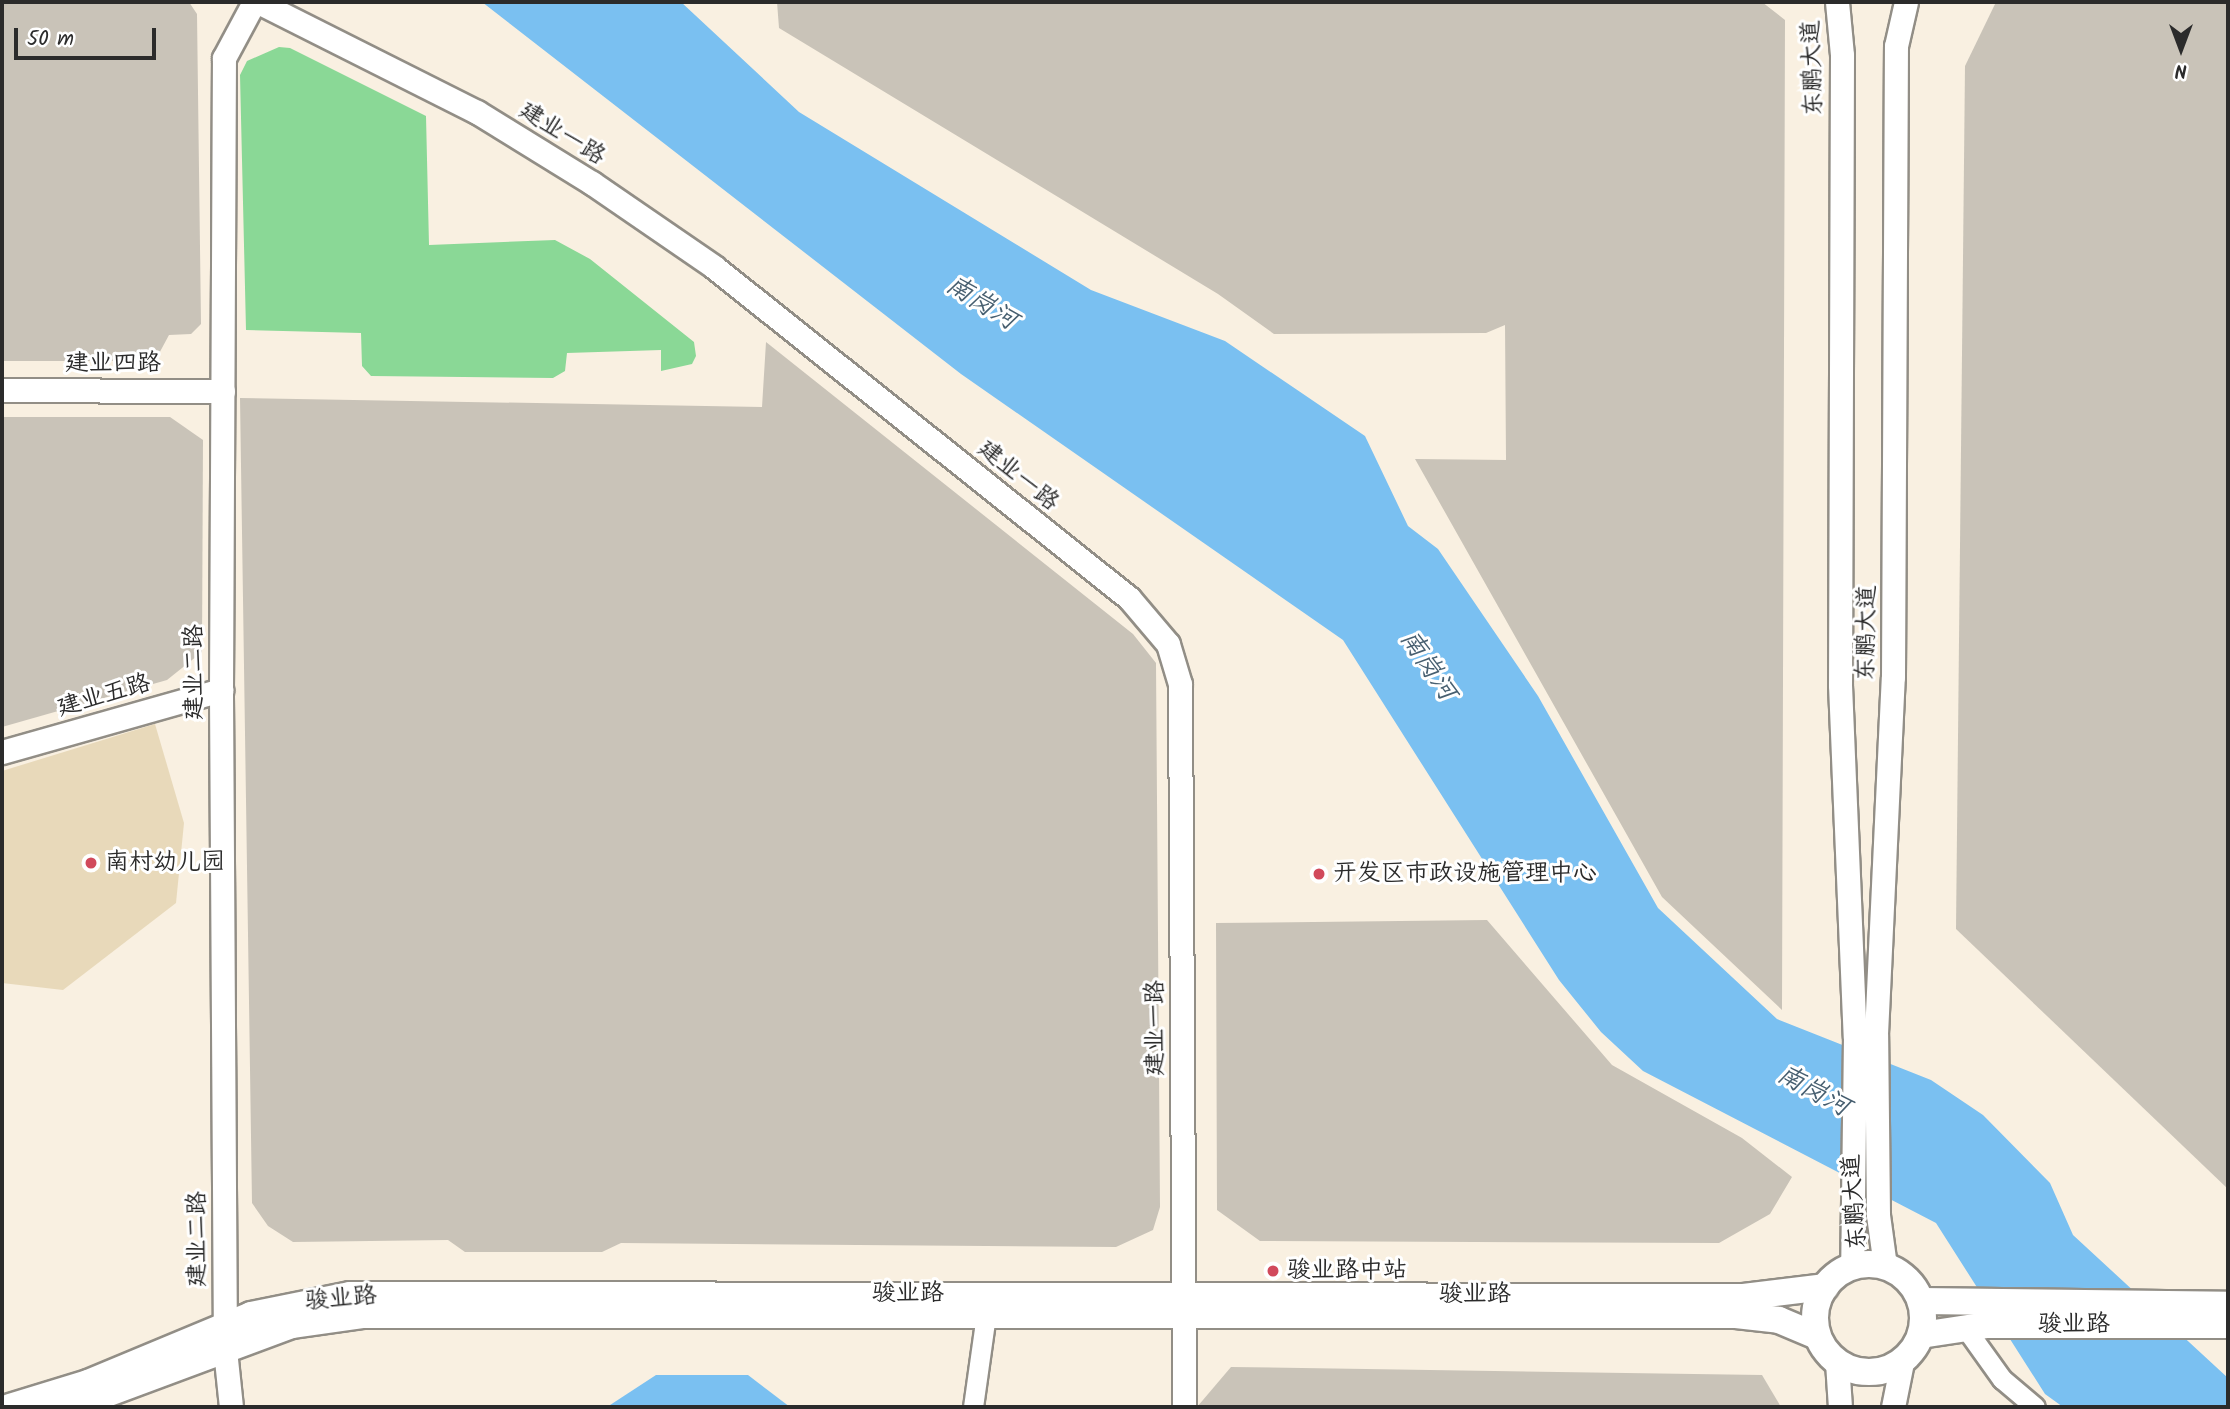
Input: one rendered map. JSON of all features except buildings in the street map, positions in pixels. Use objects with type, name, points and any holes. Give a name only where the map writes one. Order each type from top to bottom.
[{"type":"main road","points":[[1885,1266],[1913,1286],[1921,1301],[1921,1335],[1902,1362],[1870,1373],[1837,1363],[1817,1336],[1817,1302],[1825,1287],[1852,1267],[1885,1266]]},
{"type":"main road","name":"骏业路","points":[[10,1407],[225,1338],[363,1315],[986,1314],[1184,1304],[1742,1297],[1825,1287]]},
{"type":"main road","name":"骏业路","points":[[71,1407],[225,1338],[282,1306],[350,1295],[1184,1304],[1736,1315],[1779,1320],[1817,1336]]},
{"type":"main road","name":"骏业路","points":[[1921,1301],[1976,1318]]},
{"type":"main road","name":"骏业路","points":[[1921,1335],[1976,1318],[2173,1315],[2228,1305]]},
{"type":"main road","name":"骏业路","points":[[2173,1315],[2228,1325]]},
{"type":"street","name":"建业二路","points":[[231,1407],[225,1338],[221,690],[224,58],[256,2]]},
{"type":"street","name":"建业一路","points":[[256,2],[477,111],[714,267],[1129,598],[1161,635],[1180,684],[1184,1407]]},
{"type":"street","name":"东鹏大道","points":[[1837,2],[1842,55],[1840,685],[1866,1036],[1866,1214],[1852,1267]]},
{"type":"street","name":"东鹏大道","points":[[1866,1036],[1893,677],[1896,46],[1906,2]]},
{"type":"street","name":"建业四路","points":[[2,390],[223,391]]},
{"type":"street","name":"建业五路","points":[[2,752],[221,690]]},
{"type":"street","name":"东鹏大道","points":[[1866,1214],[1885,1266]]},
{"type":"street","points":[[973,1407],[986,1314]]},
{"type":"street","points":[[1976,1318],[2002,1379],[2035,1407]]},
{"type":"street","points":[[1894,1407],[1902,1362]]},
{"type":"street","points":[[1837,1363],[1840,1407]]},
{"type":"shaded area","points":[[2,2],[189,2],[197,14],[201,324],[191,334],[169,335],[155,361],[2,361]]},
{"type":"shaded area","points":[[777,2],[1762,2],[1785,20],[1782,1010],[1662,897],[1415,459],[1506,460],[1505,325],[1486,333],[1274,334],[1218,294],[779,28]]},
{"type":"shaded area","points":[[1996,2],[2228,2],[2228,1189],[1956,929],[1965,66]]},
{"type":"shaded area","points":[[766,342],[1133,634],[1156,663],[1160,1207],[1153,1230],[1116,1247],[621,1243],[602,1252],[465,1252],[448,1240],[293,1242],[268,1226],[252,1203],[240,398],[762,407]]},
{"type":"shaded area","points":[[2,417],[170,417],[203,440],[202,652],[167,680],[2,727]]},
{"type":"shaded area","name":"南村幼儿园","points":[[155,724],[184,823],[176,903],[63,990],[2,983],[2,771]]},
{"type":"shaded area","points":[[1487,920],[1612,1065],[1742,1138],[1792,1177],[1770,1214],[1719,1243],[1260,1241],[1217,1210],[1216,923]]},
{"type":"shaded area","points":[[1231,1367],[1762,1375],[1781,1407],[1197,1407]]},
{"type":"green space","points":[[279,47],[290,48],[426,116],[429,245],[555,240],[590,259],[694,342],[696,356],[692,364],[661,371],[661,350],[567,353],[565,371],[553,378],[371,376],[362,366],[361,333],[246,330],[240,75],[247,61]]},
{"type":"water","name":"南岗河","points":[[482,2],[681,2],[799,112],[1091,290],[1225,341],[1365,436],[1408,526],[1438,549],[1538,696],[1658,908],[1777,1019],[1931,1080],[1983,1115],[2050,1183],[2073,1235],[2228,1378],[2228,1407],[2063,1407],[2045,1394],[1936,1223],[1643,1071],[1601,1032],[1559,980],[1343,640],[961,374]]},
{"type":"water","points":[[656,1375],[748,1375],[790,1407],[607,1407]]},
{"type":"place","name":"南村幼儿园","points":[[91,863]]},
{"type":"place","name":"开发区市政设施管理中心","points":[[1319,874]]},
{"type":"place","name":"骏业路中站","points":[[1273,1271]]}]
